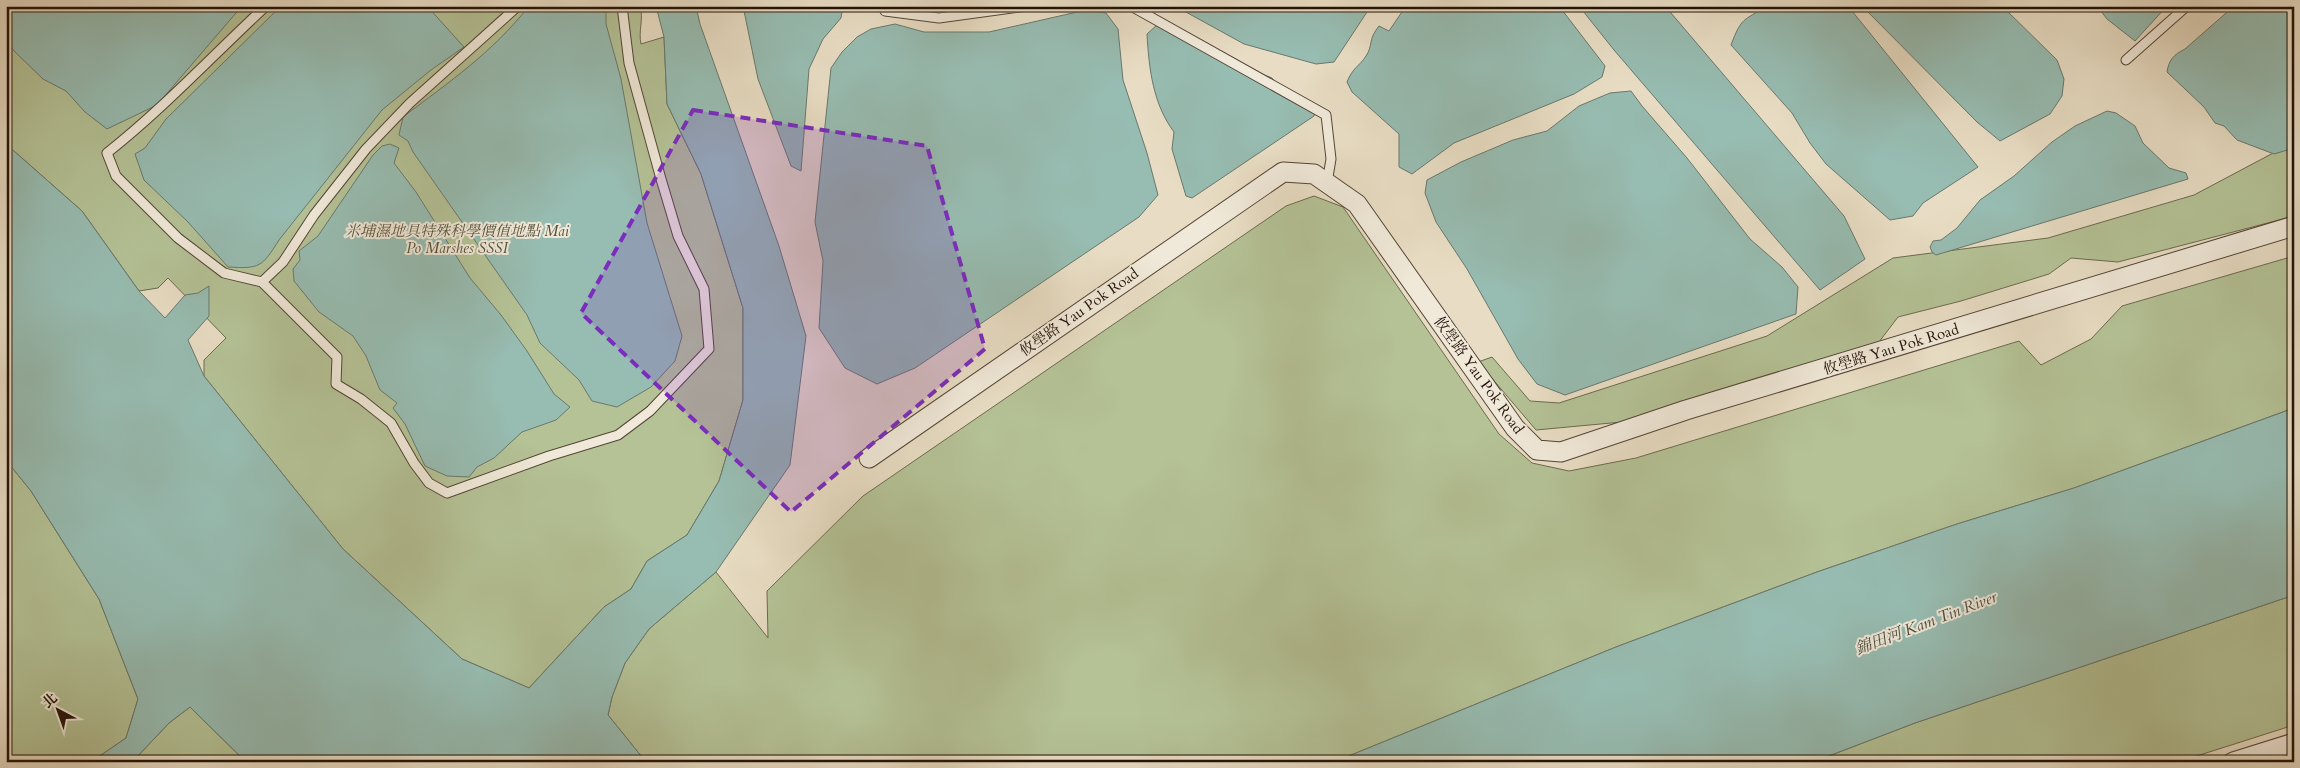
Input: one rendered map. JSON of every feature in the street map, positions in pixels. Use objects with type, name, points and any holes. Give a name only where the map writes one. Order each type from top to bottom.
[{"type":"street","name":"攸壆路 Yau Pok Road","points":[[869,458],[1283,172],[1314,174],[1356,204],[1516,428],[1537,450],[1561,452],[1686,410],[2294,226]]},
{"type":"street","points":[[2233,762],[2294,743]]},
{"type":"lane","points":[[266,6],[176,93],[107,153],[116,176],[178,238],[224,273],[262,282],[337,357],[336,384],[360,399],[391,423],[429,483],[447,493],[548,456],[618,435],[650,411],[709,349],[704,289],[678,236],[661,179],[629,63],[622,6]]},
{"type":"lane","points":[[262,282],[283,262],[314,214],[366,149],[410,102],[518,6]]},
{"type":"lane","points":[[882,6],[885,11],[939,18],[1027,6]]},
{"type":"lane","points":[[1131,6],[1326,115],[1331,159],[1327,184]]},
{"type":"lane","points":[[2126,60],[2187,6]]},
{"type":"highlighted area","points":[[693,110],[927,146],[985,349],[791,512],[581,313]]},
{"type":"green space","name":"米埔濕地具特殊科學價值地點 Mai Po Marshes SSSI","points":[[6,6],[640,6],[641,44],[664,37],[667,104],[701,174],[743,308],[743,400],[719,481],[687,535],[647,561],[631,589],[604,607],[529,688],[462,659],[343,549],[204,376],[204,360],[226,338],[168,278],[158,288],[139,291],[82,211],[6,144]]},
{"type":"green space","points":[[2294,142],[2294,213],[2287,218],[2118,262],[2071,258],[2049,274],[1961,301],[1898,317],[1879,342],[1622,422],[1536,430],[1478,362],[1492,357],[1530,401],[1559,403],[1767,336],[1893,258],[2048,238],[2194,195]]},
{"type":"green space","points":[[1314,196],[1343,207],[1499,434],[1532,463],[1569,471],[1636,458],[2019,341],[2041,365],[2091,339],[2122,306],[2294,256],[2294,408],[2074,488],[1957,524],[1817,572],[1616,647],[1334,762],[646,762],[608,715],[612,697],[625,663],[649,629],[716,572],[768,638],[767,591],[863,496],[1286,206]]},
{"type":"green space","points":[[6,460],[31,491],[99,599],[138,699],[126,738],[91,762],[6,762]]},
{"type":"green space","points":[[2294,595],[2294,725],[2178,762],[1813,762],[1915,723]]},
{"type":"green space","points":[[190,707],[246,762],[130,762],[169,723]]},
{"type":"water","points":[[7,6],[242,6],[157,105],[107,129],[85,112],[66,91],[43,79],[14,51],[6,38]]},
{"type":"water","points":[[281,6],[427,6],[464,47],[431,70],[382,110],[264,261],[254,266],[228,267],[188,222],[144,180],[135,154],[145,148],[166,119]]},
{"type":"water","points":[[529,6],[606,6],[606,24],[621,79],[647,223],[682,336],[675,361],[651,387],[617,407],[592,401],[579,380],[540,343],[527,315],[413,152],[408,141],[399,135],[403,117],[485,53]]},
{"type":"water","points":[[656,6],[696,6],[700,24],[779,246],[806,336],[790,465],[716,572],[649,629],[625,663],[612,697],[608,715],[646,762],[246,762],[190,707],[169,723],[130,762],[91,762],[126,738],[138,699],[99,599],[31,491],[6,460],[6,144],[82,211],[139,291],[165,318],[185,295],[198,293],[209,286],[209,316],[188,340],[204,376],[343,549],[462,659],[529,688],[604,607],[631,589],[647,561],[687,535],[719,481],[743,400],[743,308],[701,174],[667,104],[664,37]]},
{"type":"water","points":[[743,6],[843,6],[841,18],[823,39],[809,69],[801,171],[791,166],[758,79]]},
{"type":"water","points":[[1175,6],[1371,6],[1334,62],[1316,64],[1244,44]]},
{"type":"water","points":[[1406,6],[1559,6],[1605,66],[1602,77],[1574,94],[1454,143],[1412,174],[1399,167],[1399,134],[1352,92],[1347,82],[1368,52],[1373,35],[1379,26],[1389,31]]},
{"type":"water","points":[[1579,6],[1665,6],[1844,216],[1865,259],[1820,290],[1614,50]]},
{"type":"water","points":[[1766,6],[1848,6],[1978,167],[1923,203],[1913,216],[1890,220],[1826,164],[1810,143],[1792,113],[1731,45],[1741,24]]},
{"type":"water","points":[[1862,6],[2002,6],[2057,60],[2064,79],[2062,96],[2050,114],[2000,141],[1977,122]]},
{"type":"water","points":[[2097,6],[2167,6],[2135,41],[2107,19]]},
{"type":"water","points":[[2234,6],[2294,6],[2294,148],[2274,154],[2237,140],[2224,126],[2215,123],[2204,107],[2167,72],[2170,61],[2177,53],[2185,49]]},
{"type":"water","points":[[1086,10],[1106,13],[1118,29],[1123,80],[1147,153],[1158,195],[1139,217],[915,368],[877,384],[845,368],[819,328],[823,261],[815,222],[831,68],[842,52],[857,37],[871,29],[895,24],[924,32],[989,32]]},
{"type":"water","points":[[1157,25],[1272,78],[1277,84],[1316,110],[1314,116],[1192,198],[1186,196],[1172,149],[1174,132],[1161,110],[1153,86],[1147,34]]},
{"type":"water","points":[[1631,91],[1687,158],[1750,239],[1782,267],[1798,287],[1796,314],[1565,395],[1537,384],[1518,359],[1467,269],[1436,222],[1425,193],[1427,180],[1461,162],[1513,140],[1547,131],[1579,106],[1610,93]]},
{"type":"water","points":[[2107,111],[2116,113],[2135,126],[2143,143],[2169,168],[2186,173],[2188,179],[1936,255],[1932,252],[1930,247],[1933,241],[1941,240],[1957,228],[1980,200],[2014,176],[2052,142],[2075,126]]},
{"type":"water","points":[[390,144],[399,148],[394,163],[416,192],[470,278],[501,315],[527,351],[554,394],[570,407],[556,420],[522,432],[494,458],[477,467],[469,477],[447,476],[425,466],[405,424],[393,408],[397,403],[380,390],[366,356],[353,336],[319,312],[294,281],[293,269],[300,260],[299,251],[318,236],[373,155],[382,146]]},
{"type":"water","name":"錦田河 Kam Tin River","points":[[2294,408],[2294,595],[1915,723],[1813,762],[1334,762],[1616,647],[1817,572],[1957,524],[2074,488]]}]
